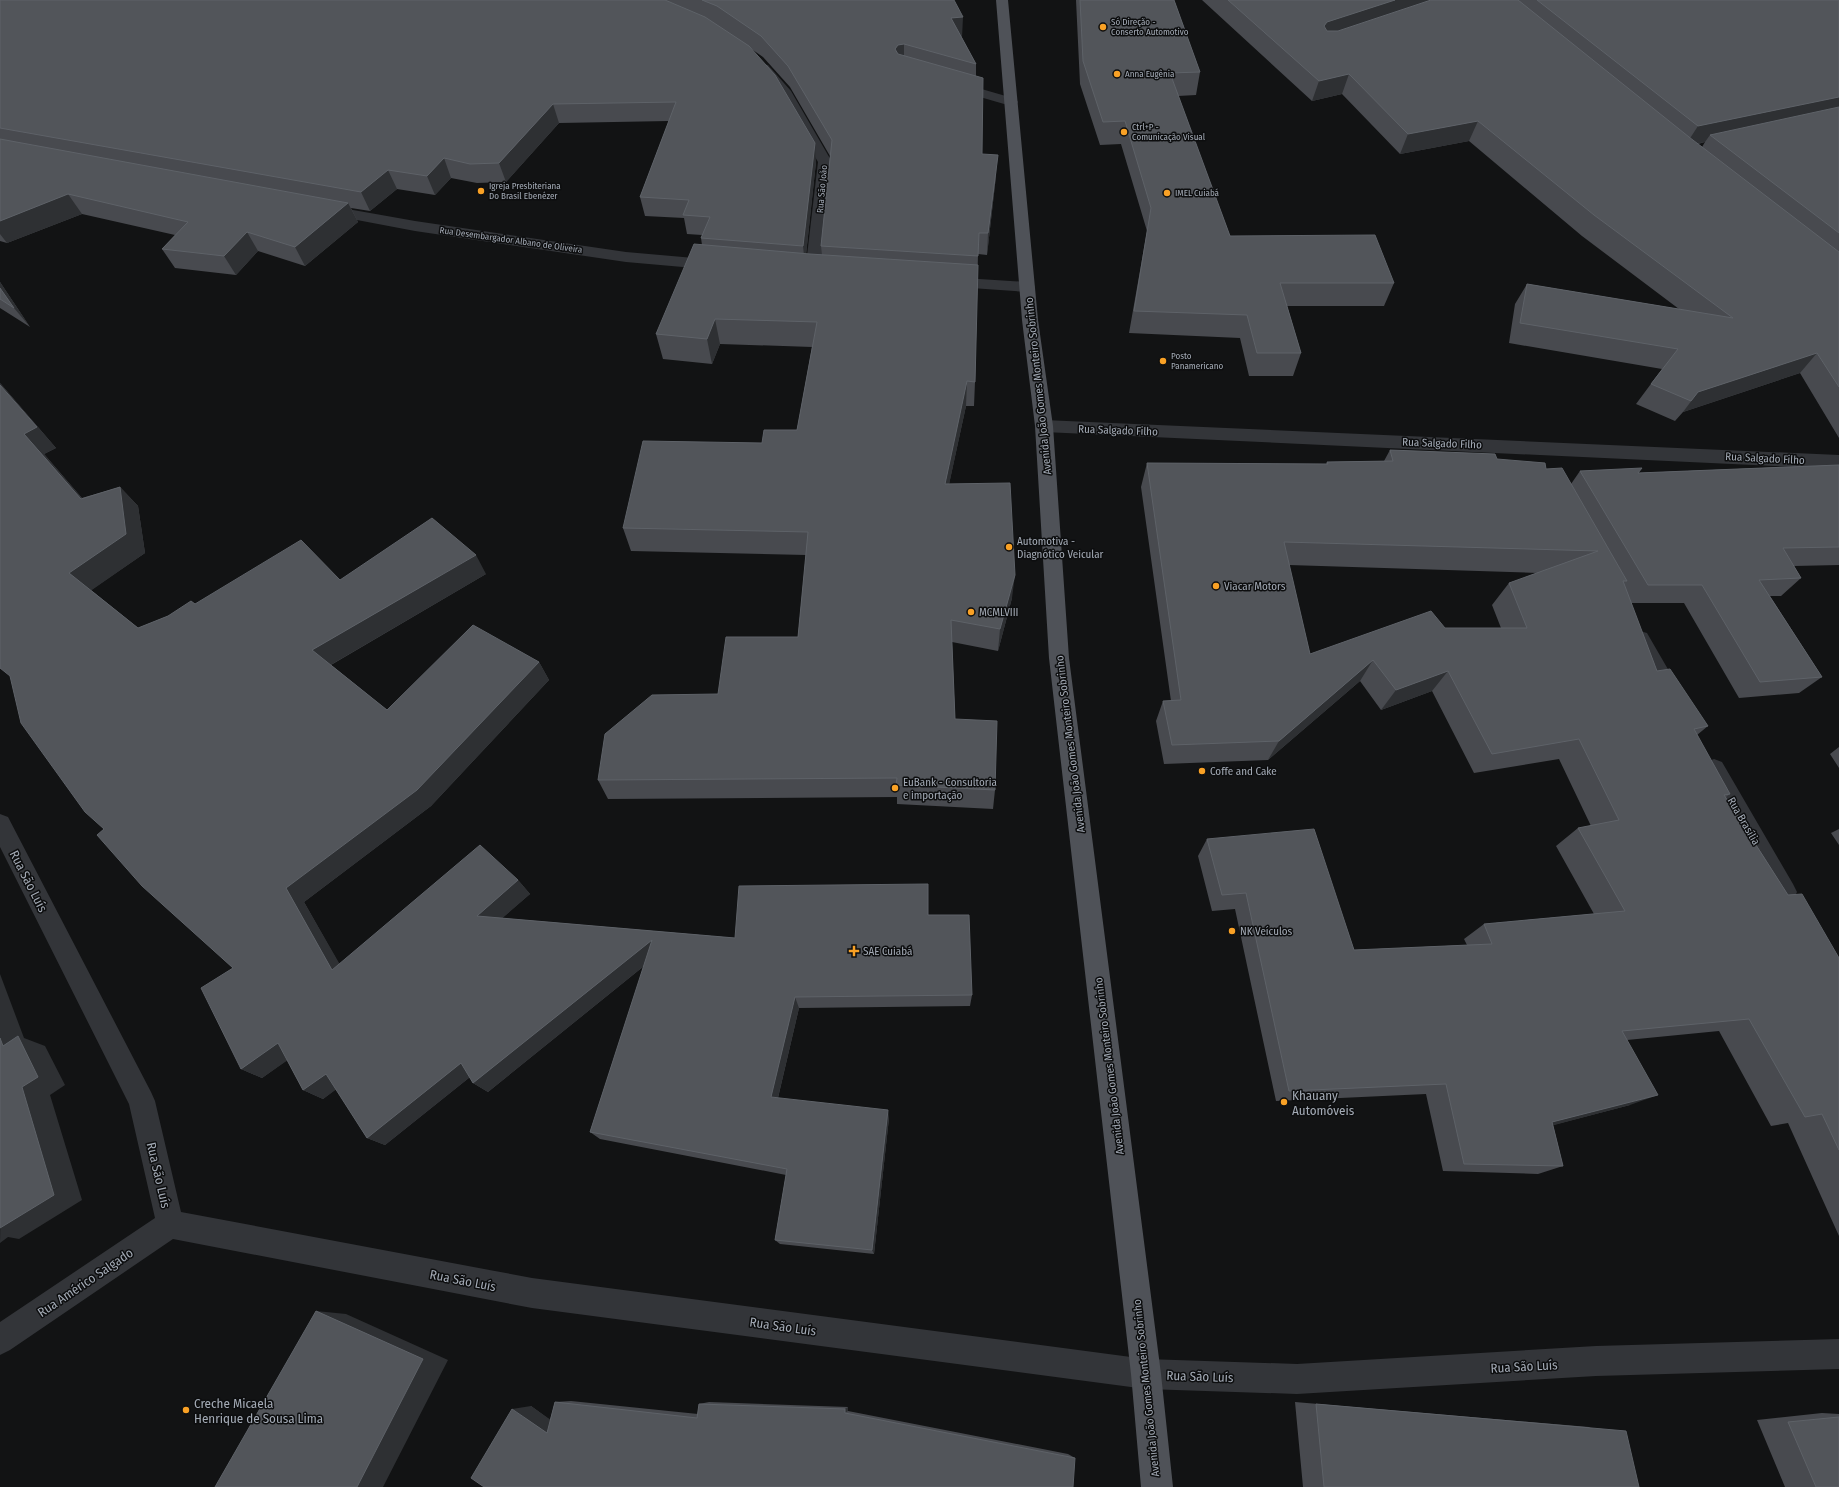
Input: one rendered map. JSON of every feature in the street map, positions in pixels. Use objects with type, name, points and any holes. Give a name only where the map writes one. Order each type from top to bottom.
[{"type":"main road","name":"Avenida João Gomes Monteiro Sobrinho","points":[[1002,0],[1027,287],[1044,426],[1059,658],[1146,1374],[1157,1487]]},
{"type":"street","name":"Rua São João","points":[[751,57],[757,61],[784,91],[825,162],[813,273]]},
{"type":"street","points":[[942,82],[1011,102]]},
{"type":"street","name":"Rua Desembargador Albano de Oliveira","points":[[313,208],[415,226],[626,257],[735,266]]},
{"type":"street","points":[[798,272],[829,274]]},
{"type":"street","points":[[932,280],[1027,287]]},
{"type":"street","name":"Rua Salgado Filho","points":[[1044,426],[1839,462]]},
{"type":"street","points":[[1530,447],[1542,468]]},
{"type":"street","points":[[1629,620],[1681,710]]},
{"type":"street","name":"Rua Brasília","points":[[1704,752],[1795,911]]},
{"type":"street","name":"Rua São Luís","points":[[0,824],[142,1102],[170,1224],[532,1293],[1146,1374],[1296,1379],[1596,1361],[1839,1354]]},
{"type":"street","name":"Rua Américo Salgado","points":[[0,1340],[170,1224]]},
{"type":"building","points":[[0,0],[665,0],[705,17],[749,46],[775,75],[815,143],[803,246],[701,238],[710,217],[683,215],[689,200],[640,197],[676,102],[553,104],[499,163],[470,164],[444,158],[427,176],[388,170],[361,192],[0,128]]},
{"type":"building","points":[[702,0],[954,0],[963,17],[951,18],[976,64],[904,44],[898,45],[895,49],[898,54],[983,78],[982,154],[998,155],[988,233],[979,233],[978,256],[821,246],[832,140],[788,66],[761,36],[717,6]]},
{"type":"building","points":[[1080,0],[1174,0],[1200,72],[1170,73],[1230,236],[1375,235],[1394,283],[1280,283],[1301,353],[1257,353],[1247,315],[1134,311],[1151,208],[1125,121],[1103,122],[1083,61]]},
{"type":"building","points":[[1228,0],[1395,0],[1327,22],[1324,26],[1327,31],[1338,31],[1431,0],[1518,0],[1689,137],[1839,252],[1839,387],[1817,353],[1698,392],[1691,401],[1651,384],[1678,349],[1520,323],[1527,284],[1733,318],[1594,215],[1478,121],[1408,134],[1349,74],[1319,81]]},
{"type":"building","points":[[1537,0],[1839,0],[1839,97],[1698,126]]},
{"type":"building","points":[[1839,107],[1839,233],[1710,135]]},
{"type":"building","points":[[0,139],[348,203],[295,247],[247,232],[224,256],[162,249],[188,222],[68,194],[0,221]]},
{"type":"building","points":[[694,244],[810,254],[978,265],[975,382],[967,381],[945,484],[1010,483],[1015,575],[1000,629],[951,620],[955,719],[997,721],[995,790],[896,785],[897,778],[598,780],[605,734],[652,695],[718,694],[726,637],[798,637],[808,532],[623,528],[643,441],[762,443],[764,430],[797,430],[817,322],[715,319],[707,339],[656,334]]},
{"type":"building","points":[[0,288],[14,308],[0,299]]},
{"type":"building","points":[[0,385],[37,427],[24,434],[81,499],[120,487],[126,534],[69,573],[138,628],[168,616],[191,601],[195,604],[301,540],[340,580],[432,518],[476,555],[312,650],[387,710],[473,625],[539,662],[417,790],[286,888],[332,970],[480,845],[518,880],[477,916],[735,938],[739,886],[928,884],[928,915],[969,915],[972,995],[795,997],[771,1097],[888,1110],[872,1250],[775,1240],[787,1169],[590,1132],[652,940],[473,1083],[461,1063],[367,1138],[326,1074],[303,1090],[278,1043],[241,1069],[201,988],[233,968],[142,886],[97,835],[104,829],[85,812],[21,723],[10,676],[0,668]]},
{"type":"building","points":[[1390,450],[1495,454],[1497,459],[1545,463],[1546,469],[1562,468],[1627,581],[1623,581],[1657,671],[1670,669],[1708,726],[1694,729],[1730,794],[1724,795],[1788,895],[1802,894],[1839,958],[1839,1150],[1822,1114],[1805,1117],[1749,1019],[1622,1031],[1658,1095],[1552,1122],[1563,1166],[1464,1164],[1446,1084],[1289,1091],[1246,893],[1222,895],[1207,839],[1314,829],[1354,950],[1492,944],[1484,924],[1625,911],[1578,828],[1619,820],[1579,739],[1492,754],[1448,671],[1396,690],[1373,660],[1279,741],[1172,745],[1163,701],[1181,700],[1147,463],[1328,464],[1327,462],[1393,461]],"holes":[[[1284,542],[1598,551],[1509,583],[1527,628],[1445,628],[1431,611],[1310,654]]]},
{"type":"building","points":[[1839,465],[1839,547],[1783,548],[1801,578],[1759,580],[1822,677],[1760,682],[1702,585],[1648,585],[1580,471],[1642,468],[1638,473]]},
{"type":"building","points":[[18,1036],[38,1077],[22,1087],[54,1195],[0,1228],[0,1038],[3,1046]]},
{"type":"building","points":[[316,1311],[423,1359],[357,1487],[215,1487]]},
{"type":"building","points":[[555,1402],[697,1418],[699,1404],[845,1409],[845,1413],[1075,1458],[1073,1487],[484,1487],[471,1478],[512,1409],[547,1433]]},
{"type":"building","points":[[1316,1404],[1626,1431],[1639,1487],[1324,1487]]},
{"type":"building","points":[[1839,1417],[1839,1487],[1816,1487],[1788,1422]]},
{"type":"place","name":"Só Direção - Conserto Automotivo","points":[[1103,27]]},
{"type":"place","name":"Anna Eugênia","points":[[1117,74]]},
{"type":"place","name":"Ctrl+P - Comunicação Visual","points":[[1124,132]]},
{"type":"place","name":"Igreja Presbiteriana Do Brasil Ebenézer","points":[[481,191]]},
{"type":"place","name":"IMEL Cuiabá","points":[[1167,193]]},
{"type":"place","name":"Posto Panamericano","points":[[1163,361]]},
{"type":"place","name":"Automotiva - Diagnótico Veicular","points":[[1009,547]]},
{"type":"place","name":"Viacar Motors","points":[[1216,586]]},
{"type":"place","name":"MCMLVIII","points":[[971,612]]},
{"type":"place","name":"Coffe and Cake","points":[[1202,771]]},
{"type":"place","name":"EuBank - Consultoria e importação","points":[[895,788]]},
{"type":"place","name":"NK Veículos","points":[[1232,931]]},
{"type":"place","name":"SAE Cuiabá","points":[[854,951]]},
{"type":"place","name":"Khauany Automóveis","points":[[1284,1102]]},
{"type":"place","name":"Creche Micaela Henrique de Sousa Lima","points":[[186,1410]]}]
